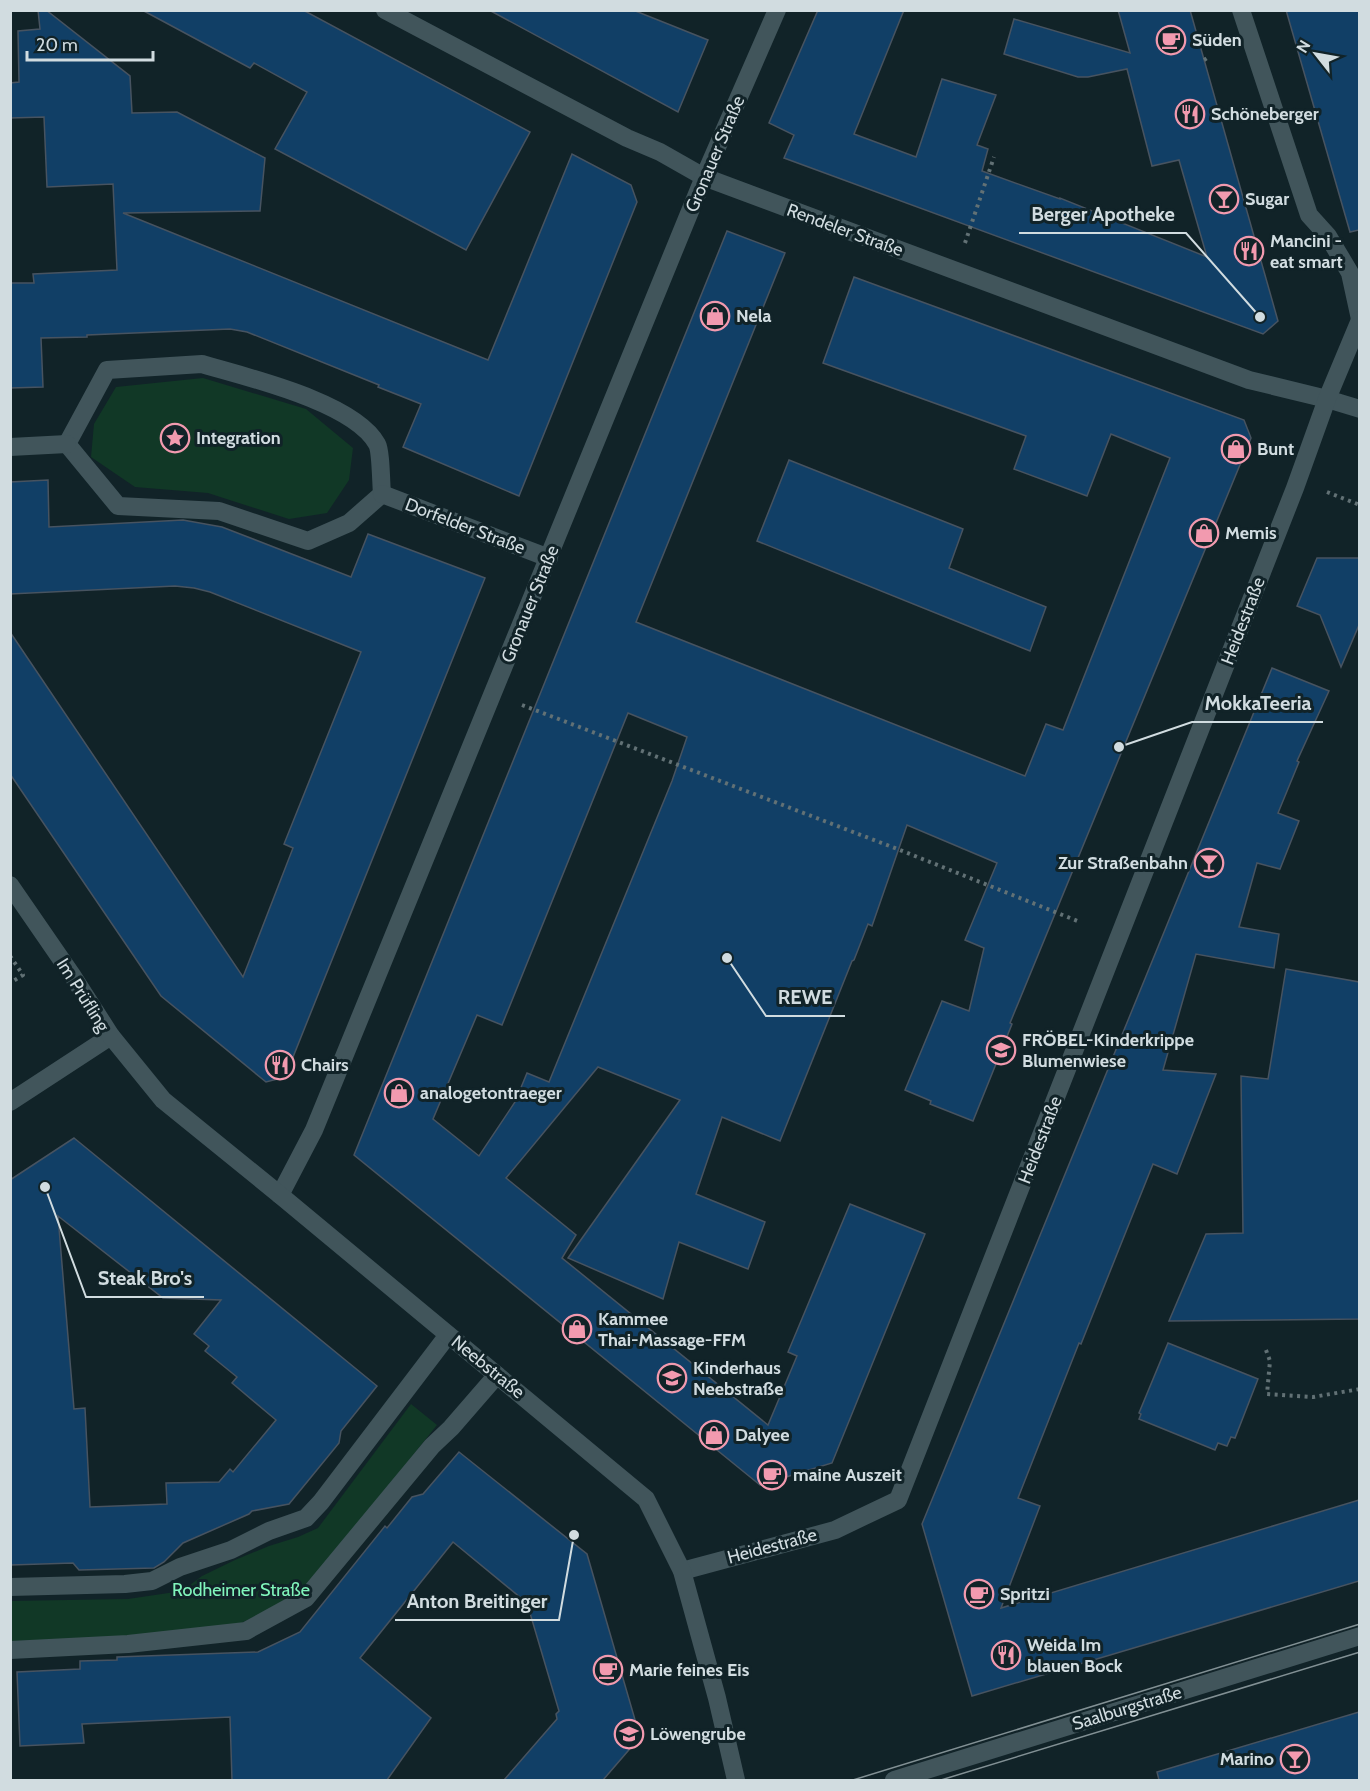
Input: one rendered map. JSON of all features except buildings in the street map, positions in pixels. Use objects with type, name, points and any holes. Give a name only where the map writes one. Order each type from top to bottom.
[{"type":"street","name":"Rendeler Straße","points":[[385,10],[704,177],[1250,380],[1359,409]]},
{"type":"street","name":"Gronauer Straße","points":[[280,1195],[314,1130],[704,177],[777,10]]},
{"type":"street","points":[[1241,10],[1309,215],[1328,236],[1350,273],[1359,320]]},
{"type":"street","name":"Heidestraße","points":[[682,1571],[836,1530],[898,1500],[1359,320]]},
{"type":"street","name":"Dorfelder Straße","points":[[202,363],[298,392],[356,421],[377,444],[382,494],[349,523],[308,541],[219,511],[118,506],[67,444],[107,370],[202,363]]},
{"type":"street","points":[[10,447],[67,444]]},
{"type":"street","name":"Dorfelder Straße","points":[[382,494],[549,558]]},
{"type":"street","name":"Im Prüfling","points":[[10,885],[68,968],[111,1036],[10,1102]]},
{"type":"street","name":"Neebstraße","points":[[111,1036],[163,1100],[646,1499],[682,1571],[717,1698],[736,1780]]},
{"type":"street","points":[[10,1587],[125,1584],[152,1581],[180,1567],[231,1550],[269,1531],[306,1518],[321,1502],[448,1335]]},
{"type":"street","points":[[10,1650],[128,1644],[246,1631],[306,1598],[432,1446],[451,1428],[497,1374]]},
{"type":"street","name":"Saalburgstraße","points":[[903,1779],[1359,1636]]},
{"type":"path","points":[[965,244],[994,157]]},
{"type":"path","points":[[1334,495],[1359,505]]},
{"type":"path","points":[[525,706],[889,845],[1080,922]]},
{"type":"path","points":[[10,956],[23,975],[10,983]]},
{"type":"path","points":[[1266,1350],[1270,1361],[1267,1394],[1313,1397],[1359,1389]]},
{"type":"green space","points":[[203,378],[306,409],[353,448],[349,480],[327,513],[289,519],[208,493],[135,487],[91,457],[94,424],[116,387]]},
{"type":"green space","name":"Rodheimer Straße","points":[[411,1404],[437,1425],[306,1589],[237,1625],[122,1639],[11,1641],[10,1601],[128,1599],[182,1591],[202,1576],[235,1560],[318,1528]]},
{"type":"tram line","points":[[853,1780],[1360,1624]]},
{"type":"tram line","points":[[941,1780],[1360,1652]]},
{"type":"place","name":"Süden","points":[[1171,40]]},
{"type":"place","name":"Schöneberger","points":[[1190,114]]},
{"type":"place","name":"Sugar","points":[[1224,199]]},
{"type":"place","name":"Mancini - eat smart","points":[[1249,251]]},
{"type":"place","name":"Nela","points":[[715,316]]},
{"type":"place","name":"Berger Apotheke","points":[[1260,317]]},
{"type":"place","name":"Integration","points":[[175,438]]},
{"type":"place","name":"Bunt","points":[[1236,449]]},
{"type":"place","name":"Memis","points":[[1204,533]]},
{"type":"place","name":"MokkaTeeria","points":[[1119,747]]},
{"type":"place","name":"Zur Straßenbahn","points":[[1209,863]]},
{"type":"place","name":"REWE","points":[[727,958]]},
{"type":"place","name":"FRÖBEL-Kinderkrippe Blumenwiese","points":[[1001,1050]]},
{"type":"place","name":"Chairs","points":[[280,1065]]},
{"type":"place","name":"analogetontraeger","points":[[399,1093]]},
{"type":"place","name":"Steak Bro's","points":[[45,1187]]},
{"type":"place","name":"Kammee Thai-Massage-FFM","points":[[577,1329]]},
{"type":"place","name":"Kinderhaus Neebstraße","points":[[672,1378]]},
{"type":"place","name":"Dalyee","points":[[714,1435]]},
{"type":"place","name":"maine Auszeit","points":[[772,1475]]},
{"type":"place","name":"Anton Breitinger","points":[[574,1535]]},
{"type":"place","name":"Spritzi","points":[[979,1594]]},
{"type":"place","name":"Weida Im blauen Bock","points":[[1006,1655]]},
{"type":"place","name":"Marie feines Eis","points":[[608,1670]]},
{"type":"place","name":"Löwengrube","points":[[629,1734]]},
{"type":"place","name":"Marino","points":[[1295,1759]]}]
